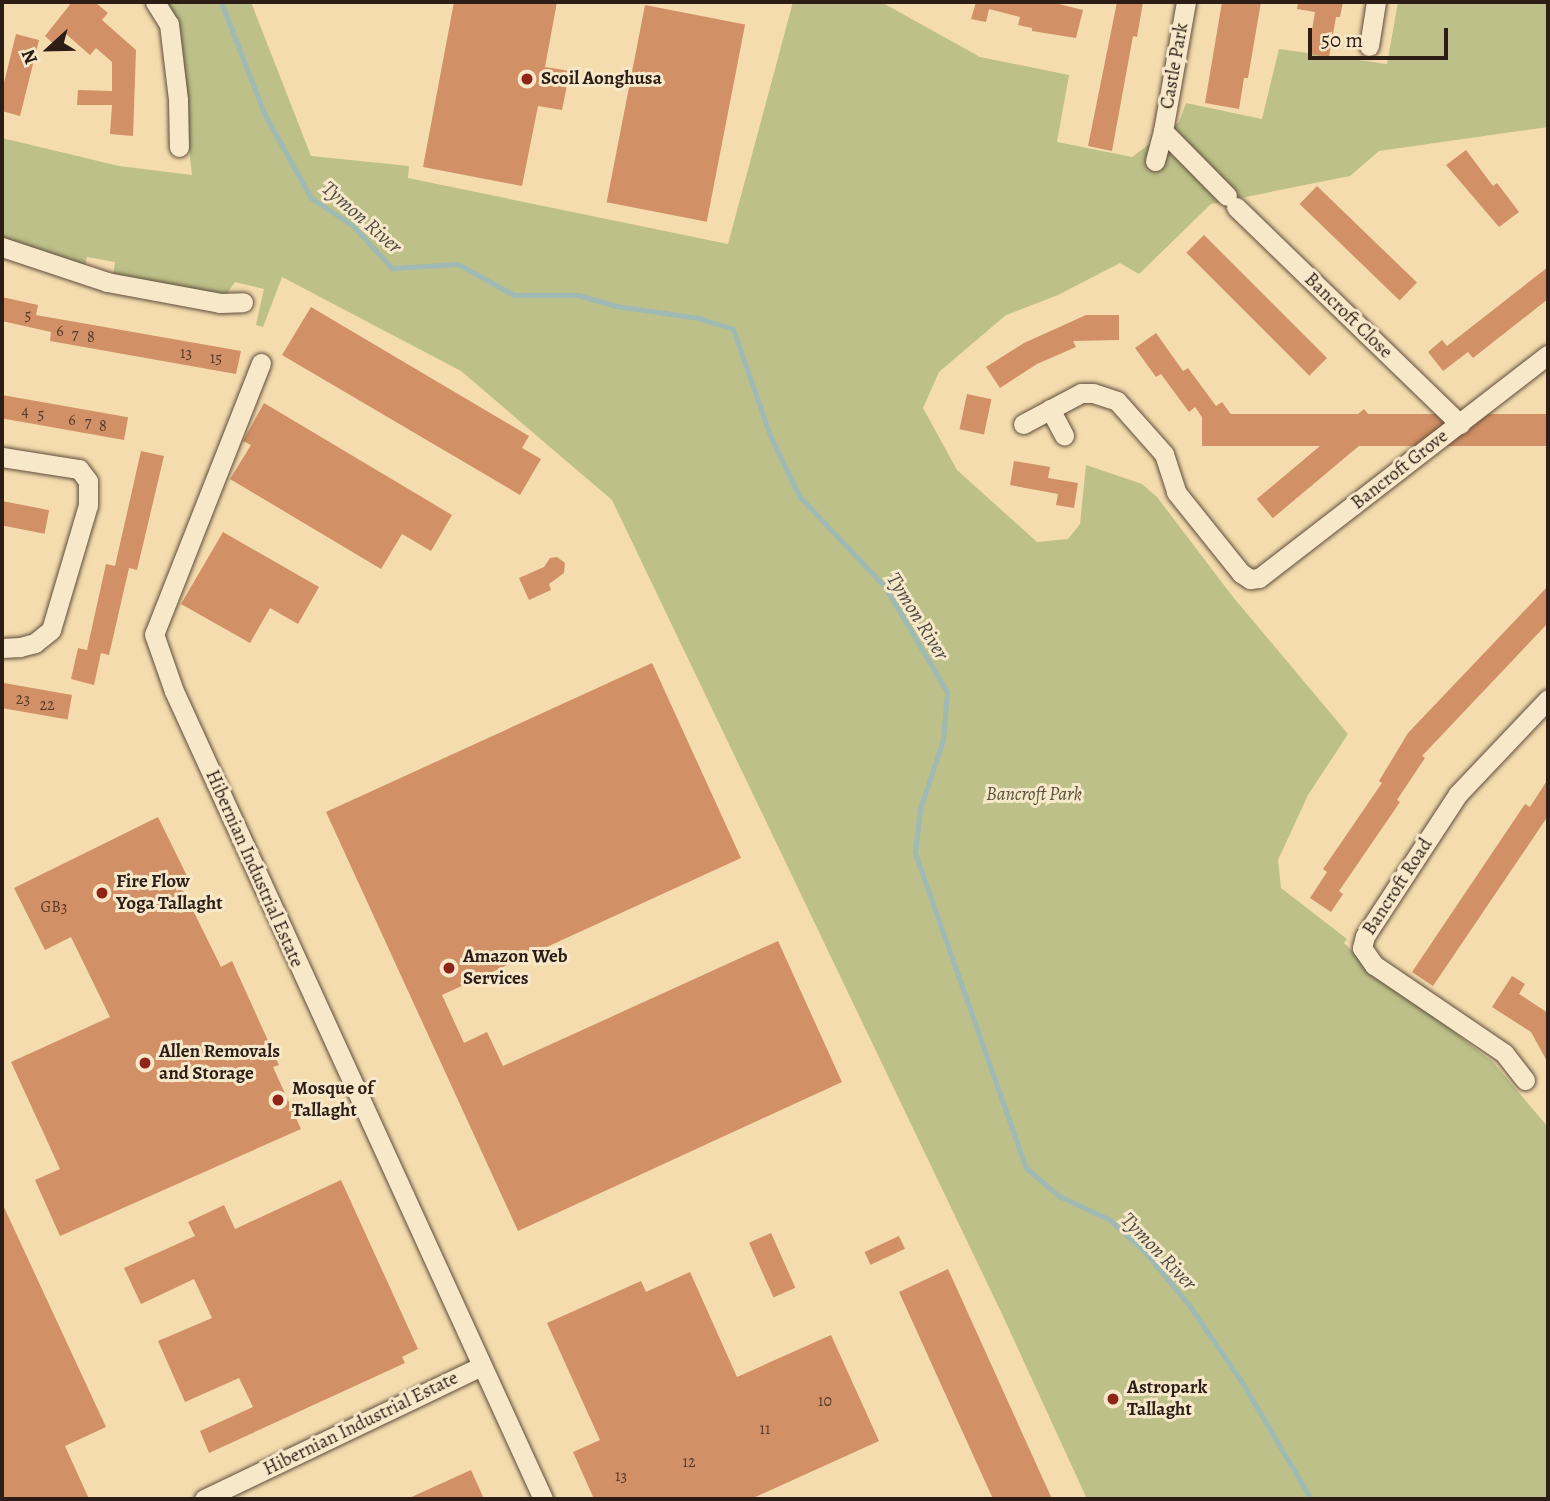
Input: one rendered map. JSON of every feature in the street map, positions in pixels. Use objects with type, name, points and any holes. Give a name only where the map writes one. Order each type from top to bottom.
[{"type":"street","points":[[155,2],[169,24],[178,100],[178,147]]},
{"type":"street","name":"Castle Park","points":[[1155,161],[1163,131],[1186,2]]},
{"type":"street","points":[[1369,46],[1376,2]]},
{"type":"street","name":"Castle Park","points":[[1163,131],[1232,202]]},
{"type":"street","name":"Bancroft Close","points":[[1232,202],[1460,424]]},
{"type":"street","points":[[2,247],[107,282],[220,303],[243,302]]},
{"type":"street","name":"Bancroft Grove","points":[[1050,408],[1081,393],[1093,393],[1117,401],[1164,454],[1176,492],[1241,573],[1250,579],[1259,578],[1548,355]]},
{"type":"street","name":"Hibernian Industrial Estate","points":[[261,363],[155,634],[173,691],[480,1367],[543,1499]]},
{"type":"street","points":[[1023,424],[1050,408],[1064,435]]},
{"type":"street","points":[[2,457],[79,468],[88,481],[88,505],[51,630],[35,643],[2,648]]},
{"type":"street","name":"Bancroft Road","points":[[1525,1080],[1504,1053],[1374,965],[1362,948],[1365,936],[1458,794],[1546,706]]},
{"type":"street","name":"Hibernian Industrial Estate","points":[[204,1499],[480,1367]]},
{"type":"green space","name":"Bancroft Park","points":[[161,2],[251,2],[311,156],[409,166],[408,178],[728,244],[793,2],[881,2],[980,57],[1069,75],[1057,142],[1132,157],[1179,122],[1186,103],[1262,119],[1279,49],[1387,64],[1398,2],[1548,2],[1548,127],[1379,151],[1350,176],[1211,204],[1139,274],[1120,263],[1058,295],[1006,315],[939,372],[923,408],[957,470],[1037,542],[1068,539],[1080,524],[1086,465],[1142,484],[1157,497],[1233,597],[1348,734],[1308,795],[1278,860],[1281,888],[1347,939],[1344,943],[1369,967],[1493,1062],[1548,1127],[1548,1499],[1087,1499],[1002,1314],[612,500],[461,371],[282,277],[263,327],[256,325],[264,289],[235,282],[226,295],[113,277],[115,262],[87,257],[84,270],[2,241],[2,138],[119,166],[192,175],[175,25]]},
{"type":"building","points":[[72,2],[95,2],[108,13],[102,20],[136,50],[133,136],[110,134],[112,105],[77,105],[78,90],[112,91],[112,62],[96,48],[90,55],[66,34],[56,46],[45,36]]},
{"type":"building","points":[[454,2],[557,2],[545,67],[570,71],[562,110],[538,106],[522,186],[423,167]]},
{"type":"building","points":[[976,2],[1051,2],[1083,10],[1076,38],[1032,31],[1032,28],[1018,25],[1020,17],[989,9],[986,22],[971,19]]},
{"type":"building","points":[[1117,2],[1143,2],[1137,37],[1133,36],[1112,151],[1088,146]]},
{"type":"building","points":[[1222,2],[1261,2],[1248,78],[1244,78],[1239,109],[1205,103]]},
{"type":"building","points":[[1298,2],[1343,2],[1340,17],[1336,17],[1329,57],[1308,54],[1315,12],[1297,9]]},
{"type":"building","points":[[645,5],[745,24],[707,222],[607,202]]},
{"type":"building","points":[[16,34],[39,40],[20,116],[2,111],[2,91]]},
{"type":"building","points":[[1466,150],[1493,186],[1497,183],[1519,212],[1499,227],[1446,165]]},
{"type":"building","points":[[1317,186],[1417,283],[1400,301],[1300,204]]},
{"type":"building","points":[[1204,235],[1327,358],[1309,376],[1186,253]]},
{"type":"building","points":[[1548,267],[1548,299],[1473,358],[1468,352],[1443,371],[1428,352],[1442,340],[1447,346]]},
{"type":"building","points":[[2,297],[38,305],[36,315],[241,351],[236,374],[50,341],[51,332],[2,321]]},
{"type":"building","points":[[311,307],[529,436],[522,448],[541,459],[520,495],[282,355]]},
{"type":"building","points":[[1086,315],[1119,315],[1119,340],[1073,341],[1076,347],[1037,364],[1000,388],[986,367],[1024,343]]},
{"type":"building","points":[[1156,333],[1183,371],[1188,368],[1216,406],[1222,402],[1243,431],[1222,446],[1195,407],[1189,412],[1161,374],[1156,377],[1135,348]]},
{"type":"building","points":[[967,394],[991,399],[984,434],[960,429]]},
{"type":"building","points":[[2,395],[128,417],[124,440],[2,418]]},
{"type":"building","points":[[264,403],[452,515],[431,551],[402,534],[381,569],[230,479],[251,445],[243,441]]},
{"type":"building","points":[[1364,409],[1380,428],[1273,518],[1257,499]]},
{"type":"building","points":[[1202,414],[1548,414],[1548,446],[1202,446]]},
{"type":"building","points":[[141,451],[164,456],[137,570],[129,568],[109,655],[101,653],[94,685],[71,679],[78,648],[87,650],[106,564],[115,566]]},
{"type":"building","points":[[1014,461],[1050,467],[1048,478],[1078,483],[1074,508],[1056,505],[1058,494],[1010,485]]},
{"type":"building","points":[[2,501],[49,510],[45,534],[2,525]]},
{"type":"building","points":[[223,532],[319,587],[298,624],[270,608],[250,643],[181,604]]},
{"type":"building","points":[[557,557],[565,563],[564,573],[549,584],[551,590],[529,600],[519,578],[544,567],[550,558]]},
{"type":"building","points":[[1548,586],[1548,623],[1422,756],[1425,758],[1397,800],[1400,802],[1339,891],[1343,894],[1331,912],[1310,898],[1327,872],[1323,869],[1382,783],[1379,781],[1408,733]]},
{"type":"building","name":"Amazon Web Services","points":[[652,663],[741,858],[442,995],[464,1043],[487,1032],[503,1066],[778,941],[842,1082],[518,1231],[326,812]]},
{"type":"building","points":[[4,683],[72,695],[68,720],[2,708]]},
{"type":"building","points":[[1548,779],[1548,816],[1433,986],[1412,972],[1525,804],[1530,807]]},
{"type":"building","points":[[158,817],[189,880],[180,884],[221,967],[232,961],[279,1065],[273,1067],[301,1129],[60,1236],[35,1180],[60,1169],[11,1062],[110,1017],[71,937],[45,950],[14,888]]},
{"type":"building","points":[[1512,976],[1525,984],[1519,994],[1548,1013],[1548,1063],[1531,1032],[1492,1007]]},
{"type":"building","points":[[341,1180],[418,1349],[402,1357],[405,1363],[209,1453],[200,1431],[253,1407],[239,1378],[185,1402],[158,1341],[212,1318],[194,1279],[141,1304],[124,1268],[195,1236],[188,1222],[224,1205],[235,1229]]},
{"type":"building","points":[[2,1203],[106,1427],[65,1446],[89,1499],[2,1499]]},
{"type":"building","points":[[771,1233],[795,1288],[773,1298],[749,1243]]},
{"type":"building","points":[[899,1236],[905,1249],[870,1265],[865,1252]]},
{"type":"building","points":[[948,1269],[1052,1499],[993,1499],[899,1292]]},
{"type":"building","points":[[690,1272],[737,1377],[831,1335],[879,1441],[751,1499],[594,1499],[573,1452],[600,1440],[547,1323],[641,1281],[646,1292]]},
{"type":"building","points":[[471,1470],[484,1499],[407,1499]]},
{"type":"waterway","name":"Tymon River","points":[[221,2],[264,113],[311,198],[352,225],[392,268],[458,264],[514,295],[578,295],[616,306],[698,318],[733,329],[770,435],[799,496],[885,587],[947,692],[943,740],[920,809],[915,853],[1026,1168],[1059,1196],[1110,1220],[1144,1251],[1189,1305],[1243,1384],[1311,1499]]},
{"type":"place","name":"Scoil Aonghusa","points":[[527,79]]},
{"type":"place","name":"Fire Flow Yoga Tallaght","points":[[102,893]]},
{"type":"place","name":"Amazon Web Services","points":[[449,968]]},
{"type":"place","name":"Allen Removals and Storage","points":[[145,1063]]},
{"type":"place","name":"Mosque of Tallaght","points":[[278,1100]]},
{"type":"place","name":"Astropark Tallaght","points":[[1113,1399]]}]
